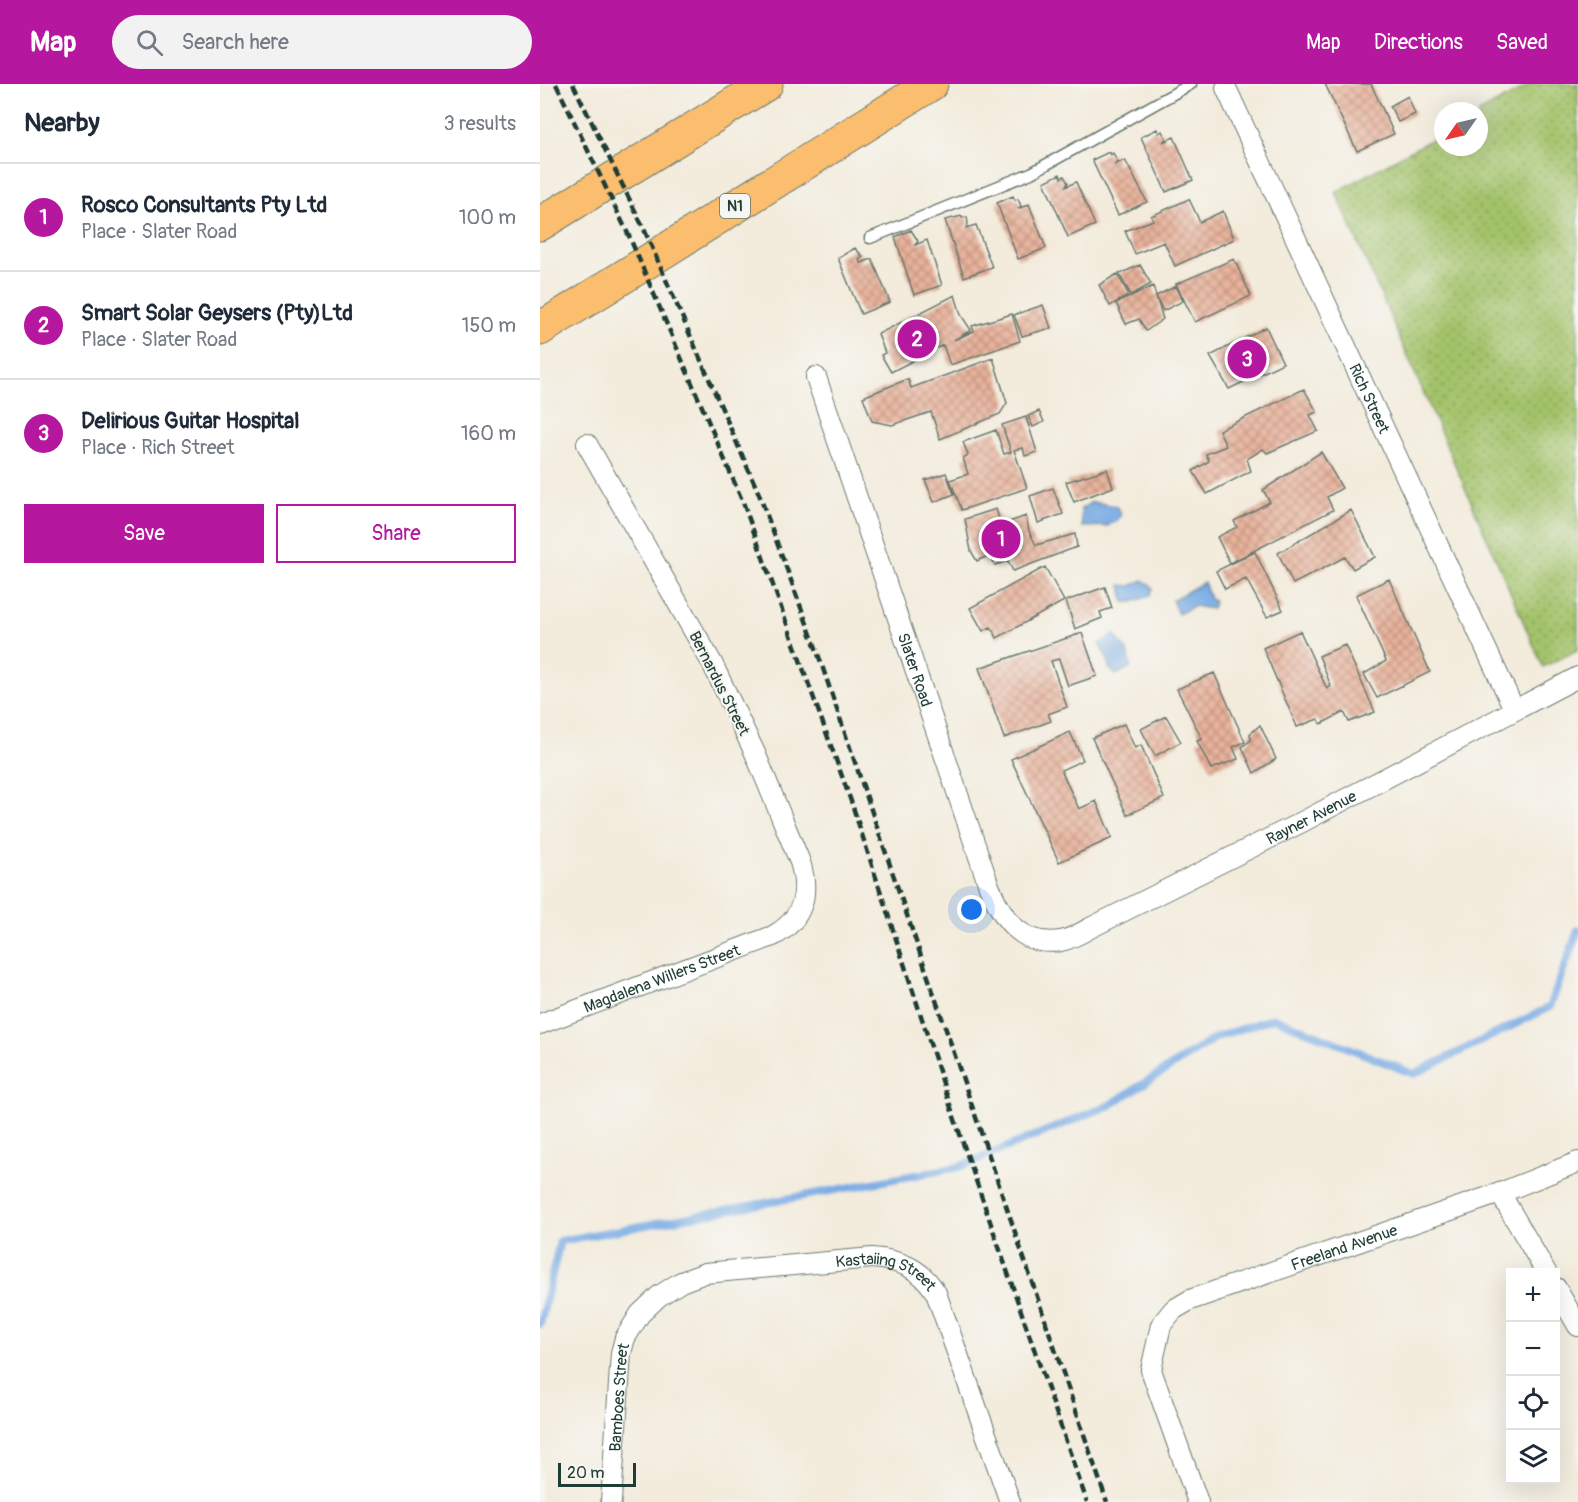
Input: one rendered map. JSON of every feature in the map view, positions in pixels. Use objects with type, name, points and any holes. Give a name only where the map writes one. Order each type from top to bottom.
[{"type":"highway","points":[[540,224],[766,84]]},
{"type":"highway","name":"N1","points":[[540,329],[931,84]]},
{"type":"street","name":"Rich Street","points":[[1223,86],[1514,709]]},
{"type":"street","name":"Slater Road","points":[[816,377],[989,886],[998,908],[1009,924],[1040,941]]},
{"type":"street","name":"Bernardus Street","points":[[587,444],[712,663],[787,826],[806,884],[799,915],[783,931]]},
{"type":"street","name":"Rayner Avenue","points":[[1040,941],[1063,941],[1092,927],[1302,822],[1578,677]]},
{"type":"street","name":"Magdalena Willers Street","points":[[540,1024],[783,931]]},
{"type":"street","name":"Freeland Avenue","points":[[1198,1502],[1150,1370],[1161,1325],[1179,1306],[1500,1193],[1578,1162]]},
{"type":"street","points":[[1500,1193],[1544,1268]]},
{"type":"street","name":"Kastaiing Street","points":[[652,1302],[681,1282],[716,1271],[872,1258],[891,1259],[919,1271],[930,1282],[944,1310],[1010,1502]]},
{"type":"street","points":[[1560,1295],[1578,1326]]},
{"type":"street","name":"Bamboes Street","points":[[611,1502],[621,1353],[629,1329],[652,1302]]},
{"type":"lane","points":[[870,238],[1030,173],[1191,84]]},
{"type":"green space","points":[[1531,84],[1578,84],[1578,650],[1543,667],[1336,192],[1434,138],[1434,156],[1488,156],[1488,108]]},
{"type":"water","points":[[1092,502],[1116,506],[1121,513],[1118,520],[1107,526],[1082,527],[1081,509]]},
{"type":"water","points":[[1143,580],[1153,588],[1150,596],[1124,602],[1121,585],[1131,586]]},
{"type":"water","points":[[1204,582],[1210,599],[1214,601],[1212,609],[1194,606],[1178,614],[1172,600]]},
{"type":"water","points":[[1114,634],[1127,651],[1131,667],[1116,675],[1109,668],[1108,659],[1099,644]]},
{"type":"building","points":[[1325,84],[1371,84],[1394,134],[1357,151]]},
{"type":"building","points":[[1408,96],[1415,114],[1398,122],[1390,106]]},
{"type":"building","points":[[1157,129],[1159,133],[1162,131],[1166,139],[1163,142],[1174,137],[1193,180],[1166,192],[1141,137]]},
{"type":"building","points":[[1109,152],[1110,155],[1113,153],[1117,161],[1114,165],[1125,160],[1147,202],[1118,215],[1092,160]]},
{"type":"building","points":[[1060,174],[1061,178],[1064,176],[1068,183],[1065,187],[1076,182],[1095,225],[1068,237],[1044,182]]},
{"type":"building","points":[[1013,196],[1015,200],[1018,199],[1021,206],[1018,209],[1029,204],[1046,248],[1018,259],[997,203]]},
{"type":"building","points":[[1189,199],[1200,222],[1223,211],[1234,239],[1175,266],[1164,242],[1135,254],[1125,231],[1153,220],[1151,216]]},
{"type":"building","points":[[962,216],[962,218],[967,217],[966,228],[976,225],[992,267],[964,277],[945,220]]},
{"type":"building","points":[[911,230],[918,241],[915,245],[927,240],[942,285],[914,295],[895,237]]},
{"type":"building","points":[[855,248],[863,257],[859,260],[861,263],[872,259],[890,302],[861,314],[838,258]]},
{"type":"building","points":[[1234,259],[1251,296],[1195,322],[1176,284]]},
{"type":"building","points":[[1140,265],[1151,284],[1131,295],[1119,274]]},
{"type":"building","points":[[1117,274],[1129,295],[1110,306],[1099,285]]},
{"type":"building","points":[[1153,286],[1163,319],[1146,331],[1139,319],[1126,324],[1116,303]]},
{"type":"building","points":[[1176,286],[1183,301],[1163,311],[1156,296]]},
{"type":"building","points":[[955,295],[961,315],[971,330],[954,340],[974,331],[972,326],[1012,314],[1020,341],[950,365],[943,345],[891,372],[881,355],[885,353],[878,334]]},
{"type":"building","points":[[1043,305],[1051,328],[1022,336],[1014,315]]},
{"type":"building","points":[[1266,327],[1283,363],[1229,389],[1210,356]]},
{"type":"building","points":[[993,358],[1007,403],[1000,414],[940,439],[931,412],[892,425],[872,421],[863,397],[908,379],[911,388]]},
{"type":"building","points":[[1304,389],[1317,412],[1310,415],[1318,431],[1267,453],[1263,449],[1247,459],[1251,471],[1207,494],[1193,471],[1209,461],[1206,454],[1226,446],[1219,430]]},
{"type":"building","points":[[1039,411],[1044,422],[1033,427],[1028,416]]},
{"type":"building","points":[[1026,417],[1037,452],[1025,456],[1023,448],[1014,450],[1027,488],[962,510],[950,480],[968,474],[963,458],[968,455],[963,442],[996,430],[1004,454],[1011,452],[1002,425]]},
{"type":"building","points":[[1321,452],[1342,488],[1327,497],[1333,510],[1230,563],[1217,537],[1237,527],[1234,521],[1270,502],[1263,490]]},
{"type":"building","points":[[1107,469],[1113,487],[1074,502],[1066,482]]},
{"type":"building","points":[[946,473],[954,494],[934,502],[925,480]]},
{"type":"building","points":[[1053,488],[1063,514],[1038,523],[1030,496]]},
{"type":"building","points":[[996,509],[1001,525],[1026,516],[1029,531],[1036,545],[1075,534],[1077,547],[1013,571],[1008,561],[995,565],[990,555],[977,561],[971,551],[965,519]]},
{"type":"building","points":[[1351,510],[1375,557],[1353,569],[1345,557],[1293,584],[1278,553]]},
{"type":"building","points":[[1255,552],[1283,610],[1267,617],[1246,579],[1225,589],[1216,571]]},
{"type":"building","points":[[1045,567],[1064,601],[997,638],[991,627],[983,631],[970,608]]},
{"type":"building","points":[[1389,579],[1430,672],[1377,698],[1364,674],[1386,661],[1356,595]]},
{"type":"building","points":[[1105,587],[1112,608],[1100,612],[1102,618],[1075,629],[1066,601]]},
{"type":"building","points":[[1300,631],[1327,689],[1331,686],[1319,656],[1345,645],[1375,712],[1349,722],[1344,712],[1321,724],[1318,719],[1297,727],[1263,648]]},
{"type":"building","points":[[1082,633],[1097,676],[1068,686],[1059,659],[1051,661],[1067,707],[1048,714],[1051,721],[1004,738],[979,668]]},
{"type":"building","points":[[1214,673],[1245,742],[1233,747],[1238,759],[1211,769],[1197,741],[1202,739],[1177,689]]},
{"type":"building","points":[[1166,716],[1181,742],[1155,756],[1141,729]]},
{"type":"building","points":[[1124,724],[1135,748],[1141,745],[1164,798],[1127,815],[1092,738]]},
{"type":"building","points":[[1260,725],[1276,759],[1254,773],[1242,747],[1251,740],[1250,734]]},
{"type":"building","points":[[1070,732],[1083,760],[1061,770],[1079,809],[1096,801],[1112,838],[1059,862],[1011,759]]},
{"type":"waterway","points":[[540,1324],[560,1241],[959,1167],[1110,1105],[1217,1037],[1274,1018],[1414,1074],[1550,1007],[1578,930]]},
{"type":"railway","points":[[556,84],[630,238],[744,505],[852,804],[953,1114],[1087,1502]]},
{"type":"railway","points":[[573,84],[644,229],[759,494],[816,648],[1107,1502]]},
{"type":"place","name":"Smart Solar Geysers (Pty)Ltd","points":[[917,339]]},
{"type":"place","name":"Delirious Guitar Hospital","points":[[1247,359]]},
{"type":"place","name":"Rosco Consultants Pty Ltd","points":[[1001,539]]}]
